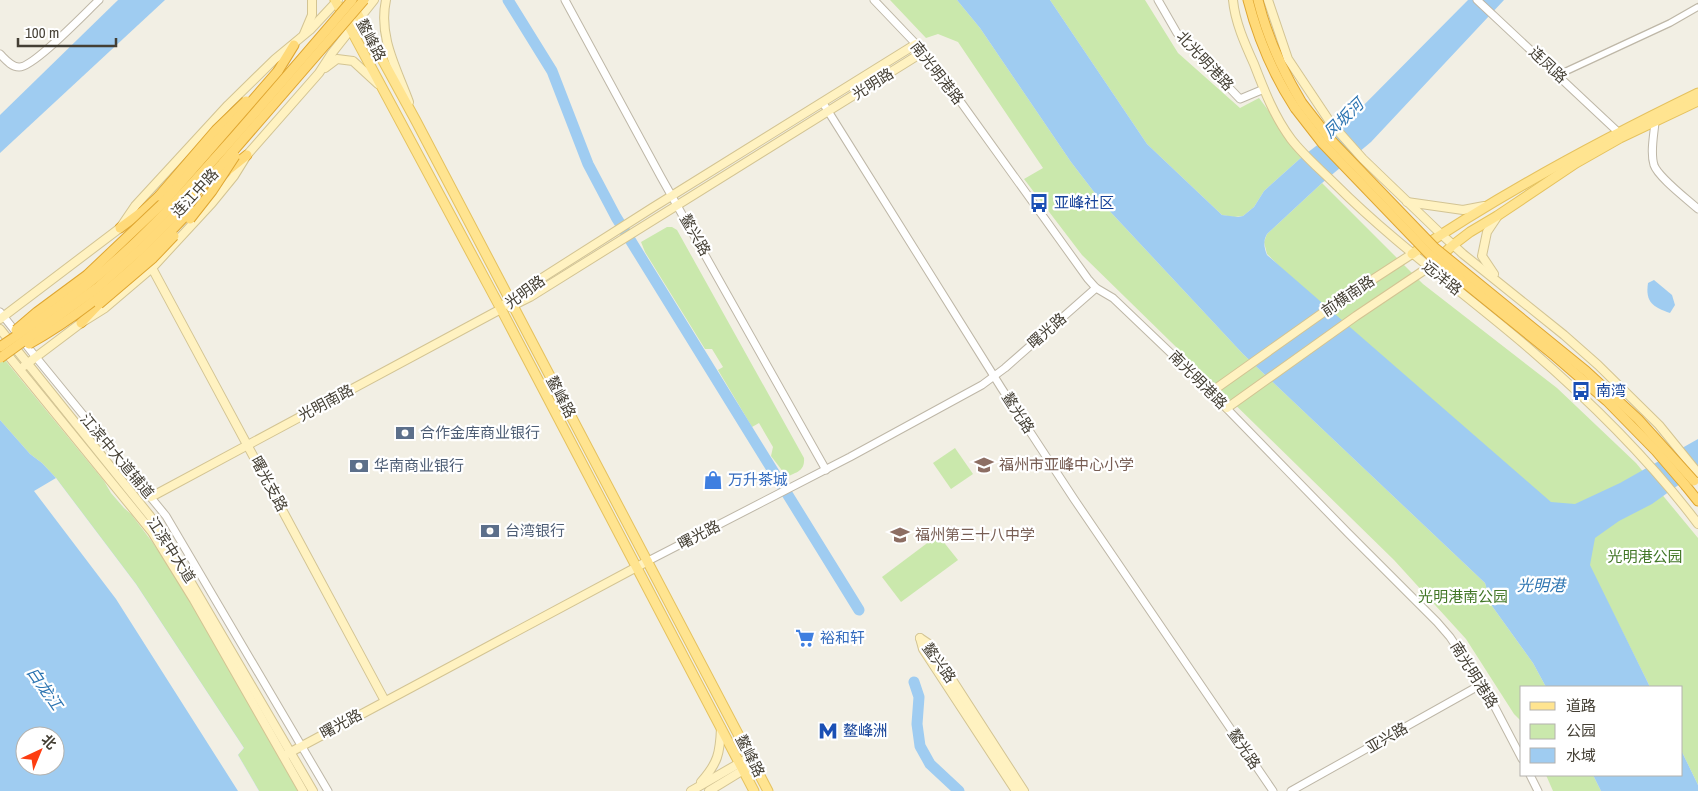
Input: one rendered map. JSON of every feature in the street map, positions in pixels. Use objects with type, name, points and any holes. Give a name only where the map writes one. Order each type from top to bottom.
[{"type":"highway","name":"连江中路","points":[[0,358],[97,288],[175,215],[364,0]]},
{"type":"highway","points":[[1248,0],[1268,59],[1298,105],[1435,248],[1586,371],[1638,419],[1694,481],[1698,501]]},
{"type":"highway","points":[[1258,0],[1262,19],[1298,105]]},
{"type":"highway","name":"连江中路","points":[[0,346],[42,319],[92,280],[137,241],[176,202],[351,2]]},
{"type":"highway","points":[[120,228],[159,196],[234,111],[316,44]]},
{"type":"highway","points":[[0,346],[36,312],[87,275],[164,202],[278,71],[294,45]]},
{"type":"highway","points":[[81,323],[99,304],[153,258],[184,225],[212,191],[248,133]]},
{"type":"highway","points":[[0,358],[50,332],[102,294],[148,254],[229,169],[247,155]]},
{"type":"main road","points":[[302,36],[312,15],[312,0]]},
{"type":"main road","points":[[1,315],[120,228],[135,206],[228,105],[275,59],[310,30],[336,0]]},
{"type":"main road","name":"鳌峰路","points":[[336,0],[501,309],[754,791]]},
{"type":"main road","points":[[23,367],[35,356],[105,308],[152,268],[234,176],[247,155],[319,73],[332,53],[374,0]]},
{"type":"main road","points":[[386,0],[384,32],[388,48],[416,121]]},
{"type":"main road","name":"远洋路","points":[[1233,0],[1242,34],[1264,89],[1285,130],[1303,153],[1372,220],[1532,351],[1593,408],[1645,461],[1698,524]]},
{"type":"main road","points":[[1268,0],[1288,59],[1330,122],[1406,202],[1441,234],[1598,365],[1645,411],[1672,440],[1694,481]]},
{"type":"main road","name":"鳌峰路","points":[[351,2],[416,121],[768,791]]},
{"type":"main road","points":[[310,30],[320,31],[328,37],[332,45],[332,53]]},
{"type":"main road","name":"光明路","points":[[511,303],[630,222],[916,44]]},
{"type":"main road","name":"光明路","points":[[501,309],[620,241],[924,52]]},
{"type":"main road","points":[[319,73],[337,59],[345,58],[353,61],[382,89]]},
{"type":"main road","name":"前横南路","points":[[1211,392],[1338,302],[1441,234],[1573,155],[1698,93]]},
{"type":"main road","name":"前横南路","points":[[1227,408],[1356,316],[1429,267],[1453,244],[1470,232],[1497,216],[1576,162],[1698,101]]},
{"type":"main road","name":"前横南路","points":[[1406,202],[1463,210],[1489,206]]},
{"type":"main road","name":"前横南路","points":[[1497,216],[1487,232],[1482,256],[1497,280]]},
{"type":"main road","name":"曙光支路","points":[[152,268],[385,701]]},
{"type":"main road","name":"光明南路","points":[[152,497],[501,309]]},
{"type":"main road","name":"江滨中大道","points":[[0,329],[23,367]]},
{"type":"main road","name":"江滨中大道","points":[[0,346],[23,367],[150,516],[166,538],[287,754],[304,791]]},
{"type":"main road","name":"曙光路","points":[[287,754],[648,561]]},
{"type":"main road","name":"鳌兴路","points":[[1016,791],[923,649],[920,638],[929,644],[1024,791]]},
{"type":"main road","points":[[694,789],[717,762],[721,728]]},
{"type":"main road","name":"江滨中大道","points":[[287,754],[313,791]]},
{"type":"main road","points":[[709,791],[752,760]]},
{"type":"main road","points":[[694,789],[741,767]]},
{"type":"street","points":[[0,54],[15,66],[24,66],[44,52],[99,0]]},
{"type":"street","name":"鳌兴路","points":[[565,0],[672,196],[826,470]]},
{"type":"street","name":"南光明港路","points":[[874,0],[924,52],[1096,288],[1113,298],[1211,392],[1431,615],[1450,637],[1488,694],[1520,755]]},
{"type":"street","name":"北光明港路","points":[[1158,0],[1177,33],[1240,99],[1264,89]]},
{"type":"street","name":"连凤路","points":[[1478,0],[1618,132]]},
{"type":"street","points":[[1558,75],[1670,23],[1698,7]]},
{"type":"street","name":"鳌光路","points":[[823,103],[994,377],[1074,499],[1272,791]]},
{"type":"street","points":[[1655,122],[1652,156],[1654,166],[1659,174],[1698,209]]},
{"type":"street","name":"曙光路","points":[[648,561],[826,470],[982,385],[994,377],[1096,288]]},
{"type":"street","name":"江滨中大道辅道","points":[[1,315],[152,497],[176,531],[328,791]]},
{"type":"street","name":"亚兴路","points":[[1291,791],[1482,684]]},
{"type":"street","points":[[1530,776],[1538,791]]},
{"type":"green space","name":"光明港南公园","points":[[890,0],[957,0],[980,28],[1071,162],[1104,205],[1243,354],[1485,583],[1492,606],[1533,663],[1545,686],[1520,686],[1520,720],[1514,714],[1466,639],[1394,560],[1082,255],[1024,179],[1043,168],[958,42],[938,34],[926,38]]},
{"type":"green space","points":[[1050,0],[1145,0],[1178,53],[1240,108],[1259,98],[1303,156],[1264,191],[1254,207],[1243,216],[1222,215],[1147,144]]},
{"type":"green space","name":"光明港公园","points":[[1322,183],[1423,284],[1557,388],[1636,463],[1698,538],[1698,785],[1683,754],[1683,686],[1650,686],[1589,565],[1267,254],[1264,242],[1267,234]]},
{"type":"green space","points":[[667,227],[677,230],[804,458],[802,468],[797,472],[787,477],[771,456],[773,447],[759,423],[752,427],[718,370],[723,367],[712,349],[705,349],[645,252],[641,242]]},
{"type":"green space","points":[[0,354],[153,543],[192,602],[298,791],[259,791],[238,755],[56,478],[42,463],[30,454],[0,420]]},
{"type":"green space","points":[[955,448],[973,474],[951,489],[933,463]]},
{"type":"green space","points":[[938,535],[958,560],[901,602],[882,577]]},
{"type":"green space","points":[[1546,776],[1594,776],[1601,791],[1553,791]]},
{"type":"water","points":[[118,0],[165,0],[0,153],[0,115]]},
{"type":"water","name":"光明港","points":[[957,0],[1050,0],[1147,144],[1222,215],[1238,217],[1243,216],[1254,207],[1264,191],[1303,156],[1345,124],[1468,0],[1504,0],[1371,142],[1322,183],[1267,234],[1264,242],[1265,249],[1267,255],[1551,502],[1575,504],[1620,483],[1698,439],[1698,471],[1652,504],[1619,521],[1595,538],[1590,565],[1650,686],[1545,686],[1533,663],[1492,606],[1485,583],[1243,354],[1104,205],[1071,162],[980,28]]},
{"type":"water","points":[[1654,280],[1672,295],[1675,305],[1670,313],[1655,306],[1649,299],[1648,283]]},
{"type":"water","name":"白龙江","points":[[0,420],[30,454],[42,463],[56,478],[136,584],[244,748],[238,755],[259,791],[0,791]]},
{"type":"water","points":[[1683,754],[1698,785],[1698,791],[1601,791],[1594,776],[1683,776]]},
{"type":"pier","points":[[56,478],[136,584],[244,748],[238,755],[259,791],[238,791],[116,599],[34,491]]},
{"type":"waterway","points":[[508,0],[552,71],[588,164],[616,217],[859,610]]},
{"type":"waterway","points":[[914,682],[919,697],[917,724],[920,746],[930,764],[959,791]]},
{"type":"place","name":"亚峰社区","points":[[1039,203]]},
{"type":"place","name":"南湾","points":[[1581,391]]},
{"type":"place","name":"合作金库商业银行","points":[[405,433]]},
{"type":"place","name":"福州市亚峰中心小学","points":[[984,465]]},
{"type":"place","name":"华南商业银行","points":[[359,466]]},
{"type":"place","name":"万升茶城","points":[[713,480]]},
{"type":"place","name":"台湾银行","points":[[490,531]]},
{"type":"place","name":"福州第三十八中学","points":[[900,535]]},
{"type":"place","name":"裕和轩","points":[[805,638]]},
{"type":"place","name":"鳌峰洲","points":[[828,731]]},
{"type":"water label","name":"凤坂河","points":[[1343,118]]}]
